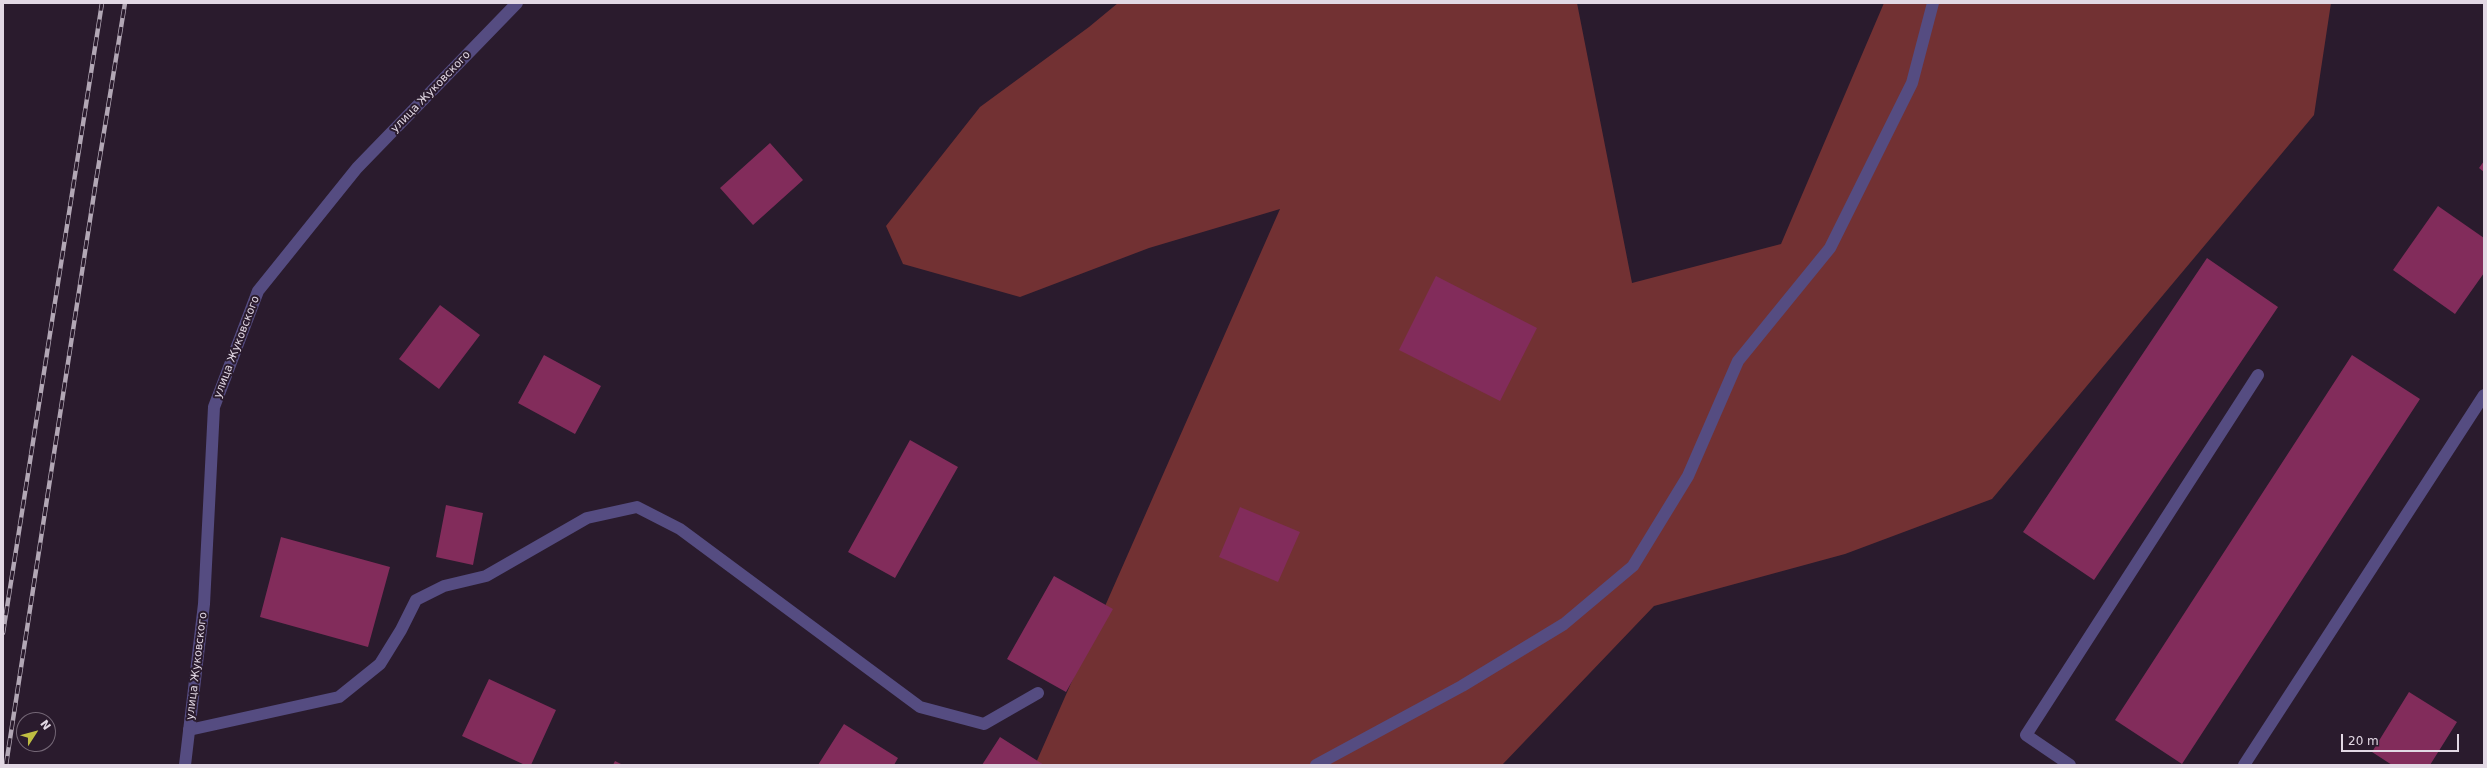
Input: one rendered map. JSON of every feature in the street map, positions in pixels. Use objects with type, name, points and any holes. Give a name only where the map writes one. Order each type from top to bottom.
[{"type":"street","name":"улица Жуковского","points":[[185,765],[204,604],[214,407],[258,291],[357,168],[517,3]]},
{"type":"street","points":[[1316,765],[1462,686],[1564,624],[1633,566],[1688,476],[1738,362],[1830,248],[1912,83],[1933,3]]},
{"type":"street","points":[[2070,765],[2026,735],[2258,375]]},
{"type":"street","points":[[2244,765],[2484,395]]},
{"type":"street","points":[[189,730],[339,697],[380,664],[401,630],[416,600],[444,586],[486,576],[587,518],[637,507],[680,529],[920,707],[984,724],[1038,693]]},
{"type":"shaded area","points":[[1118,3],[1577,3],[1632,283],[1781,244],[1884,3],[2331,3],[2314,115],[1992,499],[1845,554],[1654,606],[1502,765],[1035,765],[1280,209],[1149,248],[1020,297],[903,264],[886,226],[980,107],[1089,27]]},
{"type":"building","points":[[770,143],[803,180],[753,225],[720,188]]},
{"type":"building","points":[[2484,161],[2484,172],[2479,168]]},
{"type":"building","points":[[2438,206],[2484,238],[2484,273],[2455,314],[2393,270]]},
{"type":"building","points":[[2207,258],[2278,307],[2094,580],[2023,532]]},
{"type":"building","points":[[1436,276],[1537,328],[1500,401],[1399,350]]},
{"type":"building","points":[[440,305],[480,335],[439,389],[399,359]]},
{"type":"building","points":[[544,355],[601,386],[575,434],[518,403]]},
{"type":"building","points":[[2352,355],[2420,399],[2182,764],[2115,720]]},
{"type":"building","points":[[910,440],[958,467],[895,578],[848,552]]},
{"type":"building","points":[[446,505],[483,513],[473,565],[436,557]]},
{"type":"building","points":[[1240,507],[1300,532],[1278,582],[1219,557]]},
{"type":"building","points":[[281,537],[390,567],[368,647],[260,617]]},
{"type":"building","points":[[1054,576],[1113,609],[1066,692],[1007,659]]},
{"type":"building","points":[[489,679],[556,710],[531,765],[525,765],[462,736]]},
{"type":"building","points":[[2409,692],[2457,722],[2430,765],[2392,765],[2372,752]]},
{"type":"building","points":[[844,724],[898,758],[894,765],[818,765]]},
{"type":"building","points":[[1000,737],[1044,765],[982,765]]},
{"type":"building","points":[[615,761],[623,765],[613,765]]},
{"type":"railway","points":[[3,633],[102,3]]},
{"type":"railway","points":[[6,765],[125,3]]}]
